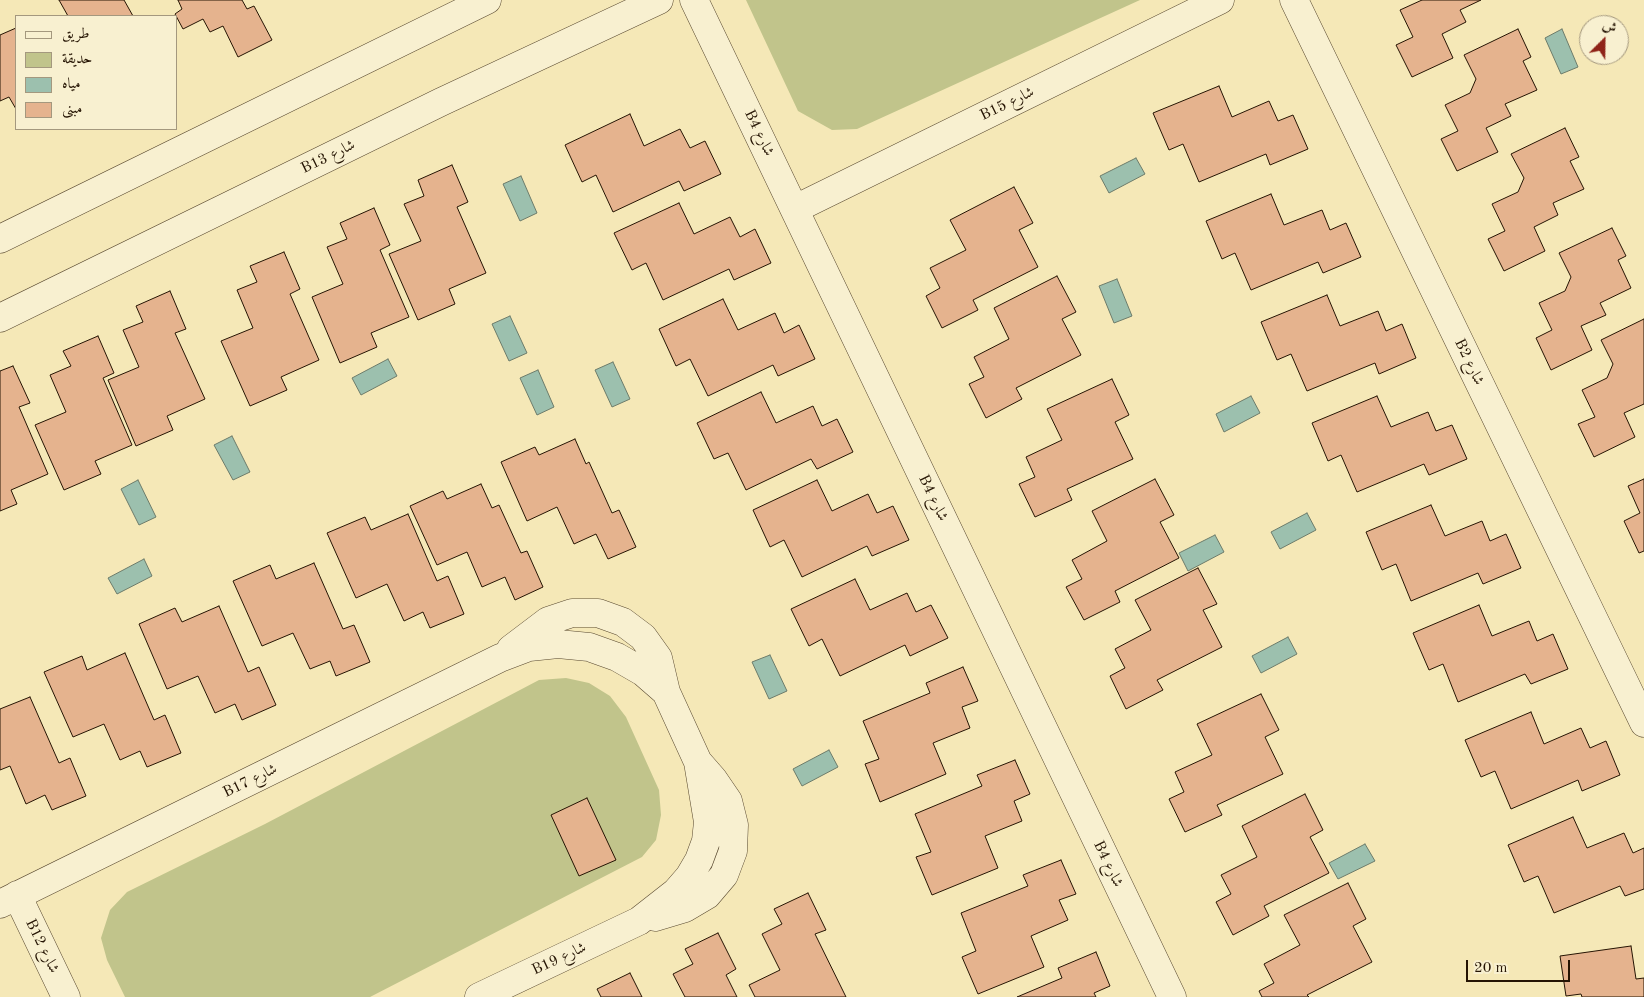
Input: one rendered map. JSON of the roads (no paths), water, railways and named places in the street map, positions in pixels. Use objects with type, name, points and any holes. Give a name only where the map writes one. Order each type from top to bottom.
[{"type":"street","points":[[0,239],[488,0]]},
{"type":"street","name":"B13 شارع","points":[[0,318],[432,106],[659,0]]},
{"type":"street","name":"B4 شارع","points":[[694,0],[1172,997]]},
{"type":"street","name":"B15 شارع","points":[[795,209],[1220,0]]},
{"type":"street","name":"B2 شارع","points":[[1294,0],[1644,723]]},
{"type":"street","name":"B17 شارع","points":[[9,900],[500,658],[548,621],[572,613],[598,613],[623,622],[643,637],[658,658],[666,692]]},
{"type":"street","name":"B19 شارع","points":[[479,997],[639,921],[676,892],[689,877],[699,860],[706,841],[708,822],[698,762],[666,692]]},
{"type":"street","name":"B12 شارع","points":[[9,900],[66,997]]},
{"type":"water","points":[[1562,29],[1578,67],[1561,74],[1545,38]]},
{"type":"water","points":[[1136,158],[1145,174],[1109,193],[1100,176]]},
{"type":"water","points":[[521,176],[537,213],[520,221],[503,184]]},
{"type":"water","points":[[1117,279],[1132,316],[1114,323],[1099,286]]},
{"type":"water","points":[[510,316],[527,353],[509,361],[492,324]]},
{"type":"water","points":[[388,359],[397,376],[361,395],[352,378]]},
{"type":"water","points":[[613,362],[630,399],[612,407],[595,370]]},
{"type":"water","points":[[538,370],[554,407],[537,415],[520,378]]},
{"type":"water","points":[[1251,396],[1260,413],[1224,432],[1216,414]]},
{"type":"water","points":[[232,436],[250,472],[233,480],[214,445]]},
{"type":"water","points":[[138,480],[156,517],[139,525],[121,489]]},
{"type":"water","points":[[1307,513],[1316,530],[1280,549],[1271,532]]},
{"type":"water","points":[[1215,535],[1224,552],[1188,571],[1179,553]]},
{"type":"water","points":[[144,559],[152,576],[117,594],[108,578]]},
{"type":"water","points":[[1288,637],[1297,654],[1261,673],[1252,656]]},
{"type":"water","points":[[770,655],[787,691],[769,699],[752,662]]},
{"type":"water","points":[[829,750],[838,767],[802,786],[793,769]]},
{"type":"water","points":[[1365,844],[1375,861],[1338,879],[1329,863]]}]
